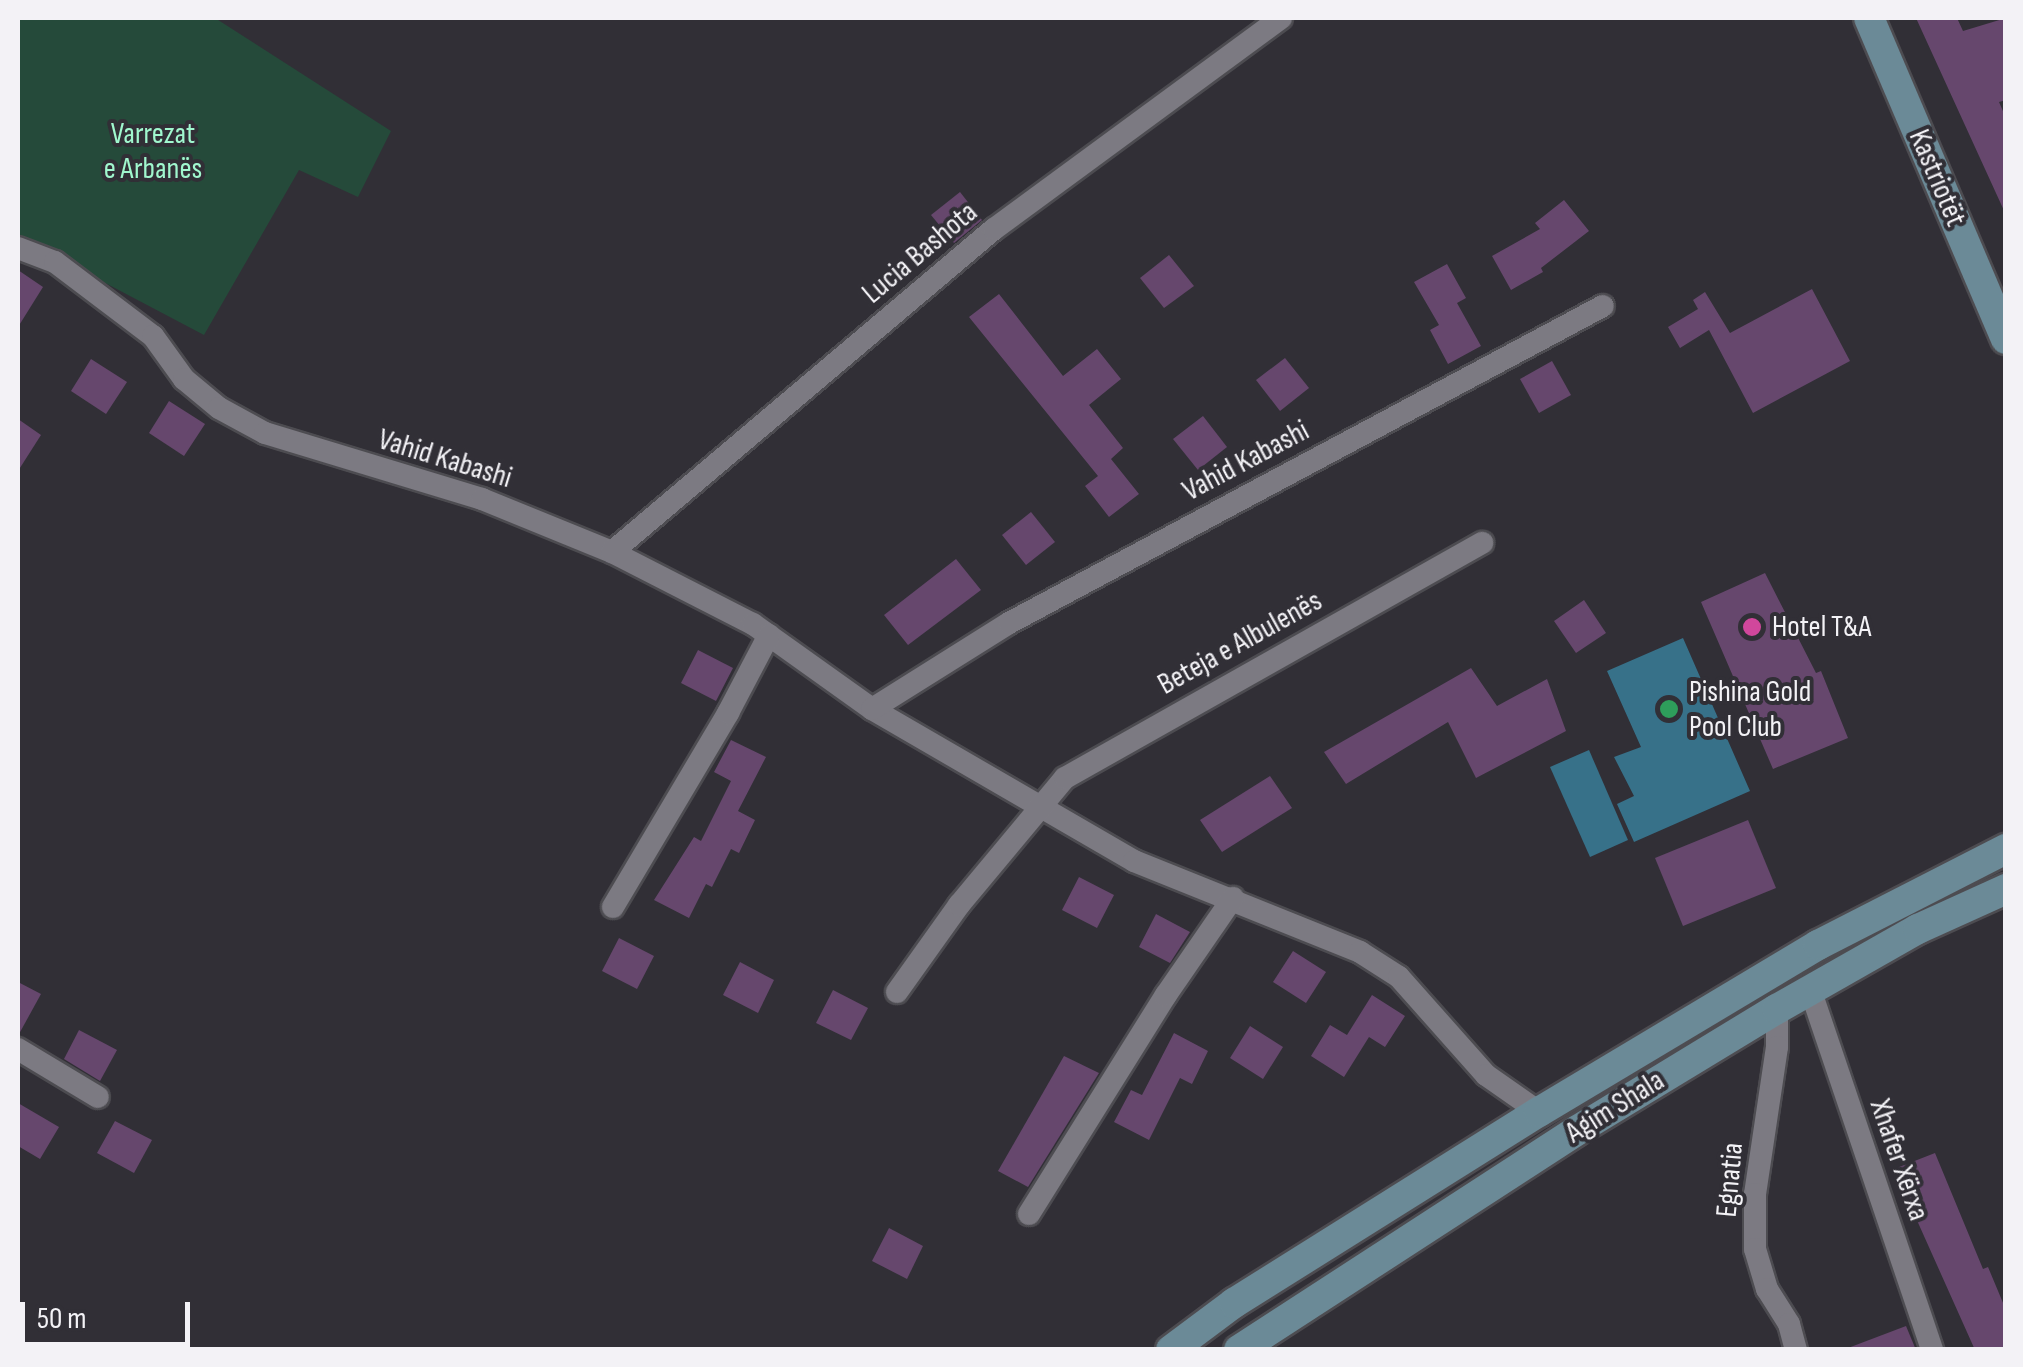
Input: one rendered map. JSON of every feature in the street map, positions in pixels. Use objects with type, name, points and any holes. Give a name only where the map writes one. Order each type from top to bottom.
[{"type":"main road","name":"Kastriotët","points":[[1869,18],[2006,339]]},
{"type":"main road","name":"Agim Shala","points":[[1171,1350],[1234,1303],[1539,1112],[1818,945],[2006,848]]},
{"type":"main road","name":"Agim Shala","points":[[1239,1350],[1576,1131],[1810,989],[2006,888]]},
{"type":"street","name":"Lucia Bashota","points":[[612,552],[994,229],[1280,18]]},
{"type":"street","name":"Vahid Kabashi","points":[[18,248],[55,262],[152,336],[184,378],[219,408],[265,433],[482,499],[612,552],[768,635],[872,709],[1134,861],[1360,952],[1399,977],[1486,1075],[1539,1112]]},
{"type":"street","name":"Vahid Kabashi","points":[[872,709],[1009,623],[1603,306]]},
{"type":"street","name":"Beteja e Albulenës","points":[[897,992],[959,905],[1065,778],[1482,543]]},
{"type":"street","points":[[613,907],[728,713],[768,635]]},
{"type":"street","points":[[1029,1214],[1166,995],[1233,898]]},
{"type":"street","name":"Xhafer Xërxa","points":[[1810,989],[1932,1350]]},
{"type":"street","name":"Egnatia","points":[[1777,1009],[1777,1047],[1755,1194],[1755,1249],[1767,1289],[1789,1324],[1796,1350]]},
{"type":"street","points":[[18,1049],[98,1097]]},
{"type":"green space","name":"Varrezat e Arbanës","points":[[18,18],[215,18],[391,131],[358,197],[299,170],[204,335],[18,237]]},
{"type":"water","name":"Pishina Gold Pool Club","points":[[1683,638],[1750,791],[1634,842],[1617,804],[1634,796],[1614,757],[1641,747],[1607,671]]},
{"type":"water","points":[[1589,750],[1628,840],[1590,857],[1550,767]]},
{"type":"building","points":[[1916,18],[1957,18],[1963,31],[2006,18],[2006,100],[1999,102],[2006,118],[2006,215]]},
{"type":"building","points":[[960,192],[982,220],[954,243],[931,215]]},
{"type":"building","points":[[1564,200],[1589,231],[1541,268],[1543,272],[1511,290],[1492,256],[1540,229],[1535,223]]},
{"type":"building","points":[[1169,255],[1194,286],[1164,308],[1140,278]]},
{"type":"building","points":[[1447,264],[1466,298],[1457,303],[1481,346],[1448,364],[1430,330],[1439,325],[1414,282]]},
{"type":"building","points":[[18,270],[43,287],[18,327]]},
{"type":"building","points":[[1812,289],[1850,361],[1753,413],[1709,330],[1680,348],[1668,327],[1698,309],[1693,300],[1705,292],[1730,333]]},
{"type":"building","points":[[999,294],[1063,376],[1097,349],[1121,379],[1089,405],[1123,448],[1111,459],[1139,494],[1109,517],[1085,486],[1098,476],[969,317]]},
{"type":"building","points":[[1285,358],[1309,388],[1280,411],[1256,380]]},
{"type":"building","points":[[91,359],[127,382],[106,414],[71,391]]},
{"type":"building","points":[[1552,361],[1571,395],[1539,413],[1520,379]]},
{"type":"building","points":[[169,401],[205,424],[184,456],[149,433]]},
{"type":"building","points":[[1203,416],[1227,447],[1198,470],[1173,439]]},
{"type":"building","points":[[18,419],[41,435],[18,471]]},
{"type":"building","points":[[1031,512],[1055,542],[1026,565],[1002,535]]},
{"type":"building","points":[[956,559],[981,590],[908,645],[884,615]]},
{"type":"building","points":[[1765,573],[1816,673],[1821,671],[1848,738],[1773,769],[1701,602]]},
{"type":"building","points":[[1584,600],[1606,633],[1576,653],[1554,621]]},
{"type":"building","points":[[698,650],[733,668],[716,701],[681,683]]},
{"type":"building","points":[[1471,668],[1497,706],[1547,679],[1566,731],[1476,778],[1448,722],[1346,784],[1324,752]]},
{"type":"building","points":[[731,740],[766,757],[738,811],[755,820],[739,853],[731,849],[712,887],[706,884],[689,918],[654,900],[694,837],[701,841],[731,781],[714,772]]},
{"type":"building","points":[[1270,776],[1292,808],[1222,852],[1200,820]]},
{"type":"building","points":[[1748,820],[1776,888],[1683,926],[1655,858]]},
{"type":"building","points":[[1079,877],[1114,895],[1097,928],[1062,910]]},
{"type":"building","points":[[1156,914],[1190,932],[1170,963],[1139,947]]},
{"type":"building","points":[[619,938],[654,956],[637,989],[602,971]]},
{"type":"building","points":[[1293,951],[1326,972],[1306,1003],[1273,982]]},
{"type":"building","points":[[740,962],[774,980],[758,1013],[723,995]]},
{"type":"building","points":[[18,982],[41,994],[19,1034],[18,1034]]},
{"type":"building","points":[[833,990],[868,1008],[851,1040],[816,1023]]},
{"type":"building","points":[[1372,995],[1405,1016],[1385,1047],[1369,1037],[1344,1077],[1311,1056],[1330,1025],[1347,1035]]},
{"type":"building","points":[[1250,1026],[1283,1047],[1263,1079],[1230,1058]]},
{"type":"building","points":[[79,1030],[117,1050],[100,1081],[64,1059]]},
{"type":"building","points":[[1174,1033],[1208,1051],[1192,1084],[1180,1078],[1149,1140],[1114,1122],[1131,1090],[1142,1095]]},
{"type":"building","points":[[1064,1056],[1099,1073],[1028,1187],[998,1171]]},
{"type":"building","points":[[18,1103],[59,1127],[40,1159],[18,1146]]},
{"type":"building","points":[[115,1121],[152,1140],[134,1173],[97,1153]]},
{"type":"building","points":[[1935,1153],[1983,1269],[1988,1267],[2006,1310],[2006,1350],[1975,1350],[1894,1169]]},
{"type":"building","points":[[889,1228],[923,1246],[907,1279],[872,1261]]},
{"type":"building","points":[[1906,1326],[1916,1350],[1848,1350],[1848,1348]]},
{"type":"place","name":"Hotel T&A","points":[[1752,627]]},
{"type":"place","name":"Pishina Gold Pool Club","points":[[1669,709]]}]
